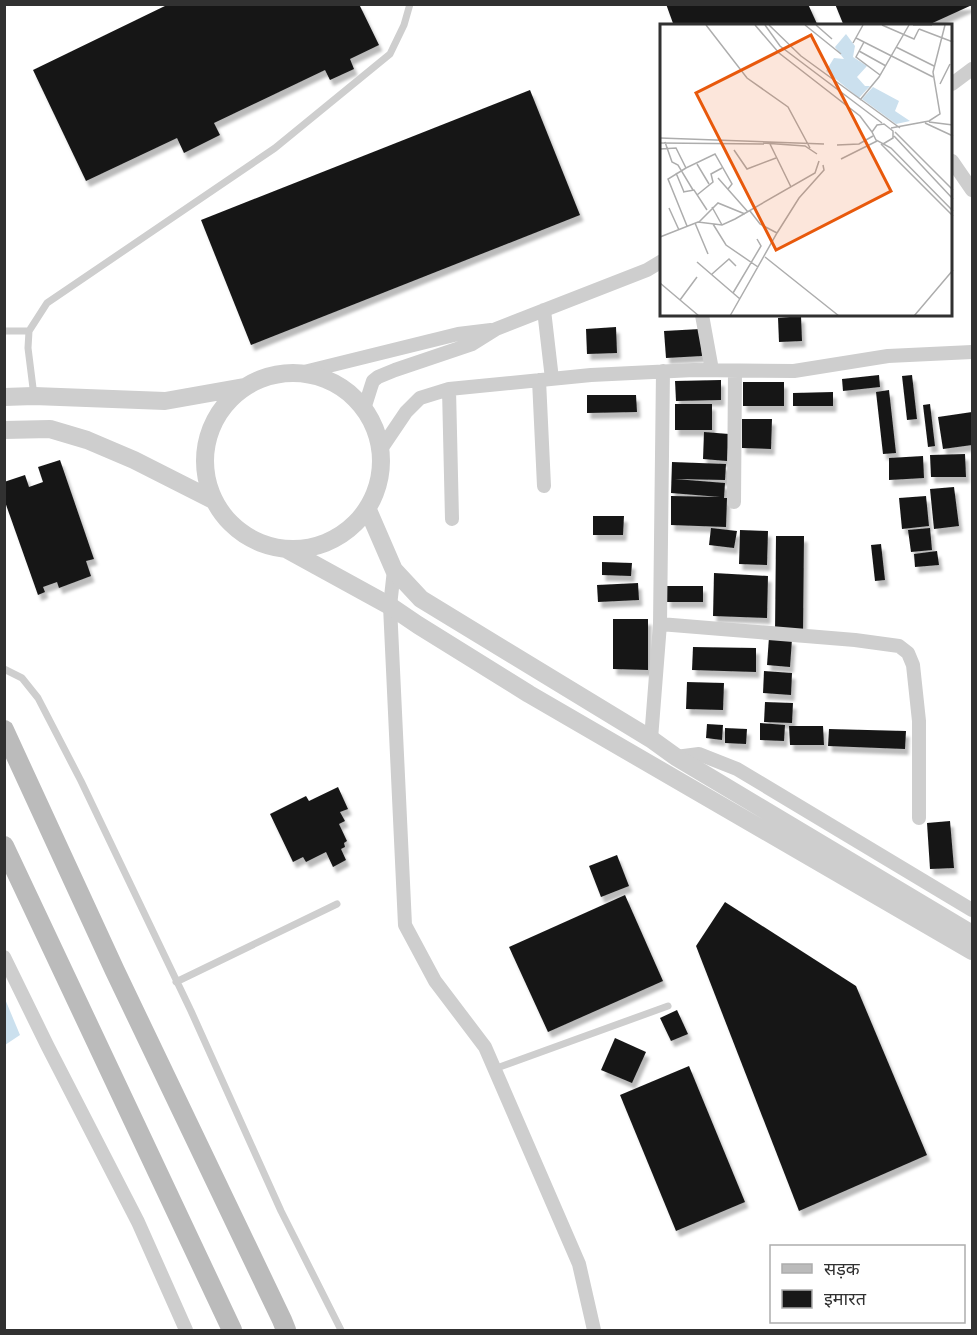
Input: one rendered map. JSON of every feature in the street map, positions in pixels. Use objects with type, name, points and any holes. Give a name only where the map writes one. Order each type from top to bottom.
[{"type":"main road","points":[[4,730],[115,971],[286,1330]]},
{"type":"main road","points":[[4,846],[232,1330]]},
{"type":"street","points":[[953,83],[972,69]]},
{"type":"street","points":[[953,164],[972,190]]},
{"type":"street","points":[[366,411],[365,406],[373,381],[378,377],[472,344],[496,329],[647,270],[660,262]]},
{"type":"street","points":[[544,310],[546,380],[544,486]]},
{"type":"street","points":[[702,316],[712,370]]},
{"type":"street","points":[[4,397],[165,401],[244,387],[271,375],[300,373],[458,334],[496,329]]},
{"type":"street","points":[[381,449],[406,412],[420,398],[449,389],[591,375],[663,371],[794,371],[888,356],[972,352]]},
{"type":"street","points":[[651,739],[660,624],[663,371]]},
{"type":"street","points":[[734,502],[735,371]]},
{"type":"street","points":[[244,387],[225,404],[211,425],[204,450],[205,476],[213,500],[226,520],[244,535],[265,546],[288,550],[311,548],[333,541],[352,528],[368,510],[377,491],[381,470],[381,449],[376,429],[366,411],[348,392],[326,379],[300,373]]},
{"type":"street","points":[[449,389],[452,519]]},
{"type":"street","points":[[4,430],[50,429],[87,440],[134,460],[213,500]]},
{"type":"street","points":[[368,510],[394,570],[421,599],[972,934]]},
{"type":"street","points":[[288,550],[390,606],[529,694],[972,951]]},
{"type":"street","points":[[394,570],[390,606],[405,925],[435,981],[485,1047],[579,1264],[594,1330]]},
{"type":"street","points":[[660,624],[855,640],[898,646],[908,653],[914,676],[919,721],[919,818]]},
{"type":"street","points":[[676,756],[699,754],[737,769],[972,910]]},
{"type":"street","points":[[4,957],[138,1222],[186,1330]]},
{"type":"lane","points":[[34,396],[28,331],[47,303],[275,148],[390,54],[404,25],[410,4]]},
{"type":"lane","points":[[4,331],[28,331]]},
{"type":"lane","points":[[4,669],[22,678],[38,698],[81,781],[281,1211],[341,1330]]},
{"type":"lane","points":[[176,982],[337,903]]},
{"type":"lane","points":[[494,1069],[668,1006]]},
{"type":"water","points":[[5,999],[20,1035],[4,1045]]},
{"type":"building","points":[[169,4],[359,4],[379,45],[350,59],[354,69],[330,80],[325,70],[214,123],[220,135],[184,153],[177,138],[86,181],[33,70]]},
{"type":"building","points":[[666,4],[808,4],[817,24],[673,24]]},
{"type":"building","points":[[835,4],[972,4],[930,24],[843,24]]},
{"type":"building","points":[[530,90],[580,215],[251,345],[201,220]]},
{"type":"building","points":[[801,316],[802,341],[779,342],[778,318]]},
{"type":"building","points":[[616,327],[617,353],[587,354],[586,329]]},
{"type":"building","points":[[700,329],[702,356],[666,358],[664,331]]},
{"type":"building","points":[[879,375],[880,387],[843,391],[842,379]]},
{"type":"building","points":[[912,375],[917,419],[907,420],[902,376]]},
{"type":"building","points":[[721,380],[721,400],[676,401],[675,381]]},
{"type":"building","points":[[743,382],[784,382],[784,406],[743,406]]},
{"type":"building","points":[[889,390],[896,453],[883,454],[876,392]]},
{"type":"building","points":[[833,392],[833,406],[793,406],[793,393]]},
{"type":"building","points":[[587,395],[636,395],[637,412],[587,413]]},
{"type":"building","points":[[675,404],[712,404],[712,430],[675,430]]},
{"type":"building","points":[[930,404],[935,446],[928,447],[923,405]]},
{"type":"building","points":[[972,412],[972,445],[943,449],[938,417]]},
{"type":"building","points":[[742,419],[772,419],[771,449],[742,448]]},
{"type":"building","points":[[704,432],[729,434],[727,461],[703,459]]},
{"type":"building","points":[[965,454],[966,477],[931,477],[930,455]]},
{"type":"building","points":[[923,456],[924,478],[889,480],[889,458]]},
{"type":"building","points":[[60,460],[94,559],[86,561],[91,576],[59,588],[57,582],[43,587],[45,592],[38,595],[4,499],[4,482],[25,475],[29,487],[43,482],[38,467]]},
{"type":"building","points":[[672,462],[726,464],[725,480],[675,479],[725,483],[726,527],[671,525],[671,496],[720,497],[671,493]]},
{"type":"building","points":[[954,487],[959,526],[934,529],[930,489]]},
{"type":"building","points":[[926,496],[929,526],[902,529],[899,498]]},
{"type":"building","points":[[593,516],[624,516],[623,535],[593,535]]},
{"type":"building","points":[[711,528],[737,531],[734,548],[709,545]]},
{"type":"building","points":[[930,528],[932,550],[911,552],[908,530]]},
{"type":"building","points":[[740,530],[768,531],[767,565],[739,564]]},
{"type":"building","points":[[776,536],[804,536],[803,632],[775,631]]},
{"type":"building","points":[[881,544],[885,580],[875,581],[871,545]]},
{"type":"building","points":[[937,551],[939,565],[915,567],[914,554]]},
{"type":"building","points":[[602,562],[632,563],[631,576],[602,575]]},
{"type":"building","points":[[714,573],[768,576],[767,618],[713,616]]},
{"type":"building","points":[[638,583],[639,600],[598,602],[597,585]]},
{"type":"building","points":[[667,586],[703,586],[703,602],[667,602]]},
{"type":"building","points":[[613,619],[648,619],[648,670],[613,669]]},
{"type":"building","points":[[769,637],[792,639],[790,667],[767,665]]},
{"type":"building","points":[[693,647],[756,648],[756,672],[692,670]]},
{"type":"building","points":[[764,671],[792,673],[791,695],[763,693]]},
{"type":"building","points":[[687,682],[724,683],[723,710],[686,709]]},
{"type":"building","points":[[765,702],[793,703],[792,723],[764,722]]},
{"type":"building","points":[[760,723],[785,725],[784,741],[760,740]]},
{"type":"building","points":[[707,724],[723,725],[722,740],[706,738]]},
{"type":"building","points":[[789,726],[823,726],[824,745],[790,745]]},
{"type":"building","points":[[725,728],[747,729],[746,744],[725,743]]},
{"type":"building","points":[[829,729],[906,731],[905,749],[828,746]]},
{"type":"building","points":[[338,787],[348,809],[340,812],[345,821],[339,824],[347,841],[344,843],[345,847],[341,849],[346,860],[333,867],[326,852],[306,862],[303,857],[293,862],[270,814],[306,796],[309,801]]},
{"type":"building","points":[[950,821],[954,868],[930,869],[927,823]]},
{"type":"building","points":[[617,855],[629,886],[601,897],[589,866]]},
{"type":"building","points":[[625,895],[663,981],[548,1032],[509,947]]},
{"type":"building","points":[[725,902],[856,986],[927,1155],[799,1211],[696,946]]},
{"type":"building","points":[[677,1010],[688,1034],[671,1041],[660,1018]]},
{"type":"building","points":[[615,1038],[646,1052],[632,1083],[601,1070]]},
{"type":"building","points":[[689,1066],[745,1202],[676,1231],[620,1095]]}]
